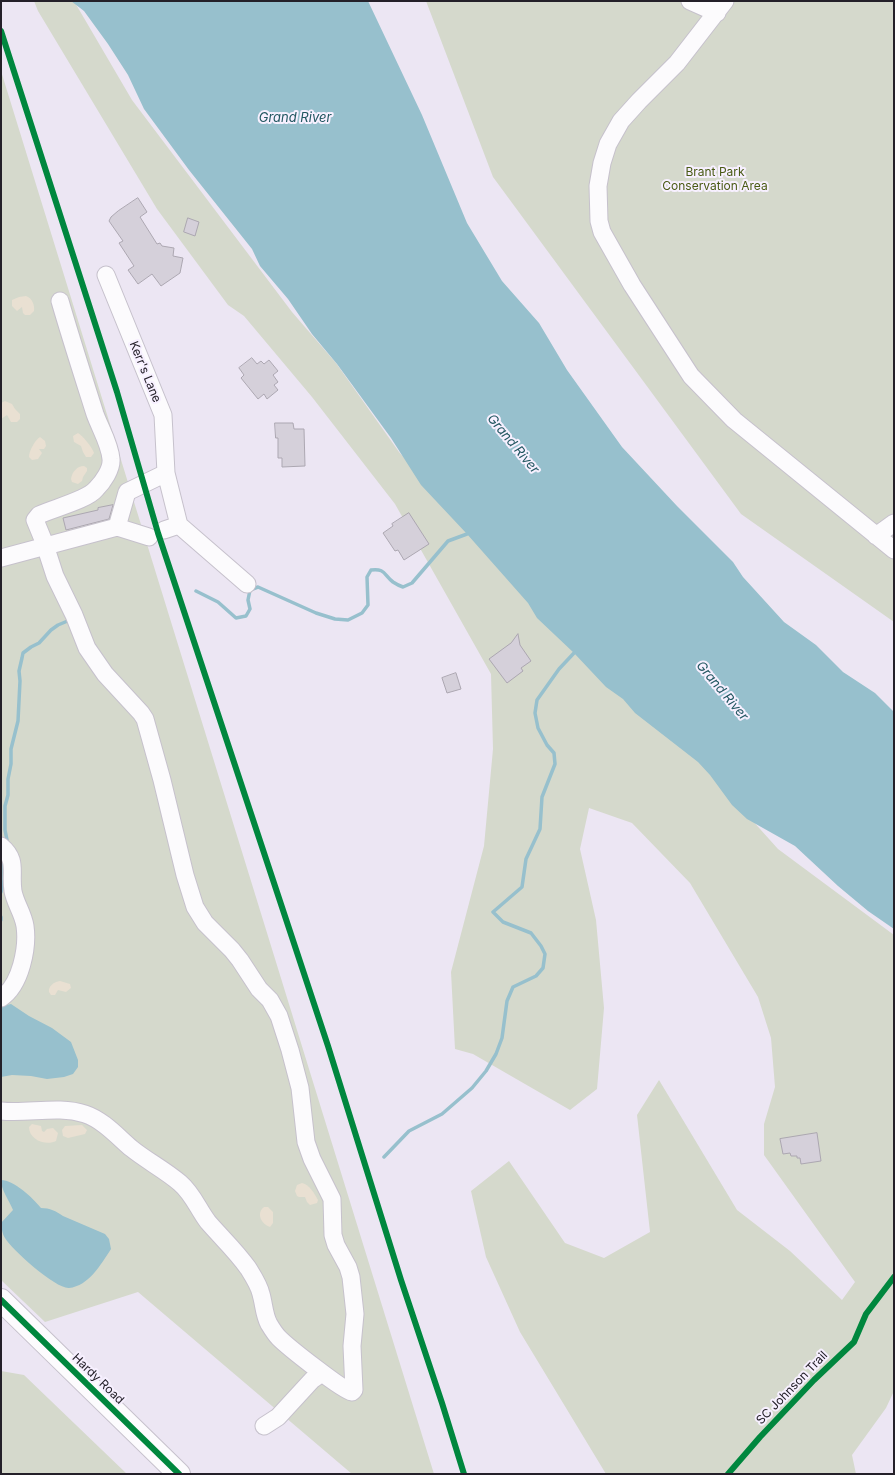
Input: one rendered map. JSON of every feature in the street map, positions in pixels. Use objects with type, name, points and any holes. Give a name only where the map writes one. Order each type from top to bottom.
[{"type":"main road","name":"Hardy Road","points":[[1,1300],[179,1474]]},
{"type":"street","points":[[690,1],[721,7],[677,63],[638,101],[621,121],[608,144],[602,163],[598,186],[599,221],[602,232],[632,285],[691,376],[734,420],[894,550]]},
{"type":"street","name":"Kerr's Lane","points":[[106,275],[163,415],[166,474],[164,531]]},
{"type":"street","points":[[1,1110],[18,1112],[56,1110],[86,1114],[102,1124],[135,1151],[180,1182],[194,1199],[208,1221],[247,1267],[259,1287],[265,1313],[273,1331],[280,1339],[345,1390],[352,1392],[354,1390],[352,1346],[355,1314],[351,1277],[333,1235],[332,1199],[318,1172],[308,1147],[300,1088],[279,1016],[270,1000],[259,989],[232,950],[205,924],[199,915],[185,875],[162,780],[145,719],[105,674],[90,654],[74,615],[55,576],[36,524],[36,517],[91,494],[105,477],[110,467],[111,460],[108,446],[100,428],[71,340],[60,301]]},
{"type":"street","points":[[117,527],[127,492],[166,474]]},
{"type":"street","points":[[876,536],[894,523]]},
{"type":"street","points":[[1,558],[117,527],[164,531],[247,584]]},
{"type":"street","points":[[1,846],[8,854],[12,862],[13,891],[23,918],[25,933],[21,968],[17,979],[14,986],[1,998]]},
{"type":"street","points":[[264,1426],[278,1416],[312,1380],[322,1373]]},
{"type":"green space","points":[[34,1],[74,1],[132,100],[292,312],[336,363],[399,452],[577,654],[690,751],[778,849],[894,935],[894,1391],[886,1408],[852,1455],[856,1474],[606,1474],[520,1332],[486,1257],[471,1191],[509,1161],[565,1243],[604,1258],[650,1232],[637,1115],[659,1080],[737,1210],[790,1251],[842,1300],[855,1282],[764,1155],[764,1124],[775,1087],[771,1038],[758,997],[690,883],[632,823],[589,808],[580,849],[596,920],[604,1008],[597,1089],[570,1110],[473,1054],[455,1049],[451,972],[484,846],[493,749],[491,674],[395,504],[312,397],[244,316],[228,305],[157,209],[38,11]]},
{"type":"green space","name":"Brant Park Conservation Area","points":[[426,1],[894,1],[894,622],[741,514],[493,177]]},
{"type":"green space","points":[[1,71],[434,1474],[352,1474],[138,1292],[45,1322],[1,1280]]},
{"type":"green space","points":[[1,1371],[24,1375],[127,1474],[1,1474]]},
{"type":"sand","points":[[26,296],[33,302],[34,306],[34,311],[30,315],[25,315],[23,313],[22,307],[17,311],[12,306],[12,300]]},
{"type":"sand","points":[[5,401],[12,404],[20,414],[20,419],[17,422],[11,422],[7,415],[1,419],[1,403]]},
{"type":"sand","points":[[78,433],[85,439],[93,451],[94,453],[91,457],[86,457],[81,446],[74,442],[73,436]]},
{"type":"sand","points":[[40,437],[45,441],[46,446],[44,449],[39,449],[42,453],[38,459],[32,460],[29,457],[30,452],[34,443]]},
{"type":"sand","points":[[84,466],[87,468],[87,471],[82,481],[78,484],[72,482],[72,476],[77,468]]},
{"type":"sand","points":[[60,981],[70,984],[71,988],[66,992],[58,990],[55,995],[51,995],[49,992],[50,986]]},
{"type":"sand","points":[[32,1124],[41,1126],[42,1131],[44,1132],[47,1129],[53,1128],[58,1133],[56,1141],[48,1143],[39,1141],[30,1132],[29,1127]]},
{"type":"sand","points":[[82,1125],[87,1130],[85,1134],[68,1138],[63,1136],[62,1130],[65,1126]]},
{"type":"sand","points":[[302,1183],[312,1190],[318,1200],[317,1203],[310,1205],[305,1197],[297,1196],[295,1191],[297,1185]]},
{"type":"sand","points":[[264,1207],[268,1207],[273,1212],[273,1223],[270,1227],[262,1221],[260,1215],[260,1212]]},
{"type":"water","name":"Grand River","points":[[71,1],[368,1],[422,115],[467,223],[502,281],[539,323],[567,370],[622,447],[677,506],[733,562],[743,577],[784,622],[816,645],[843,672],[875,693],[894,712],[894,929],[868,911],[838,886],[795,846],[747,819],[732,805],[710,775],[698,762],[635,713],[623,699],[606,687],[574,653],[537,618],[528,603],[421,485],[391,438],[337,364],[312,334],[288,299],[260,266],[252,249],[189,170],[144,109],[128,75],[108,44],[84,11]]},
{"type":"water","points":[[11,1004],[29,1016],[52,1028],[71,1042],[78,1060],[78,1067],[73,1074],[64,1077],[47,1079],[12,1075],[1,1077],[1,1006]]},
{"type":"water","points":[[1,1180],[17,1186],[33,1199],[41,1208],[53,1210],[63,1216],[105,1234],[109,1239],[111,1249],[99,1267],[88,1279],[76,1286],[69,1288],[63,1287],[45,1276],[9,1244],[3,1234],[1,1223],[13,1210],[1,1184]]},
{"type":"building","points":[[138,198],[147,212],[140,217],[157,244],[160,243],[162,246],[174,248],[173,256],[183,258],[180,273],[161,286],[152,274],[138,284],[128,270],[134,266],[119,243],[123,241],[109,221],[118,211]]},
{"type":"building","points":[[188,218],[199,222],[195,236],[184,232]]},
{"type":"building","points":[[252,358],[257,364],[261,361],[264,364],[269,360],[278,371],[273,375],[278,382],[274,385],[278,390],[267,399],[264,394],[258,399],[241,378],[244,375],[239,368]]},
{"type":"building","points":[[275,423],[293,423],[294,429],[304,429],[305,466],[282,467],[282,458],[278,458],[278,438],[276,438]]},
{"type":"building","points":[[113,505],[109,519],[66,530],[63,518]]},
{"type":"building","points":[[409,513],[429,544],[404,560],[398,550],[395,551],[383,533],[393,526],[392,524]]},
{"type":"building","points":[[518,634],[520,645],[531,661],[521,668],[523,671],[507,683],[489,659],[511,643]]},
{"type":"building","points":[[456,673],[461,689],[447,693],[442,678]]},
{"type":"building","points":[[817,1133],[821,1161],[801,1164],[800,1158],[797,1158],[797,1156],[791,1156],[790,1153],[783,1154],[780,1139]]},
{"type":"waterway","points":[[196,591],[218,602],[236,618],[246,616],[250,609],[248,600],[250,590],[258,587],[316,613],[335,619],[348,620],[362,613],[368,605],[367,577],[371,570],[382,571],[393,582],[403,587],[412,583],[448,541],[467,534]]},
{"type":"waterway","points":[[6,843],[5,806],[8,795],[11,749],[18,721],[19,671],[23,653],[39,643],[58,625],[70,620]]},
{"type":"waterway","points":[[384,1157],[409,1131],[442,1114],[472,1088],[486,1071],[496,1054],[502,1038],[507,1001],[513,987],[536,976],[543,968],[545,954],[531,933],[503,922],[493,912],[522,887],[526,859],[540,829],[542,797],[555,764],[554,753],[547,745],[538,728],[535,713],[537,700],[559,669],[574,653]]},
{"type":"waterway","points":[[1,892],[4,880],[4,863]]},
{"type":"cycle path","points":[[1,31],[117,392],[158,533],[328,1046],[401,1280],[464,1474]]},
{"type":"cycle path","name":"SC Johnson Trail","points":[[728,1474],[760,1437],[814,1380],[854,1342],[866,1314],[894,1277]]},
{"type":"cycle path","points":[[1,1300],[179,1474]]}]
